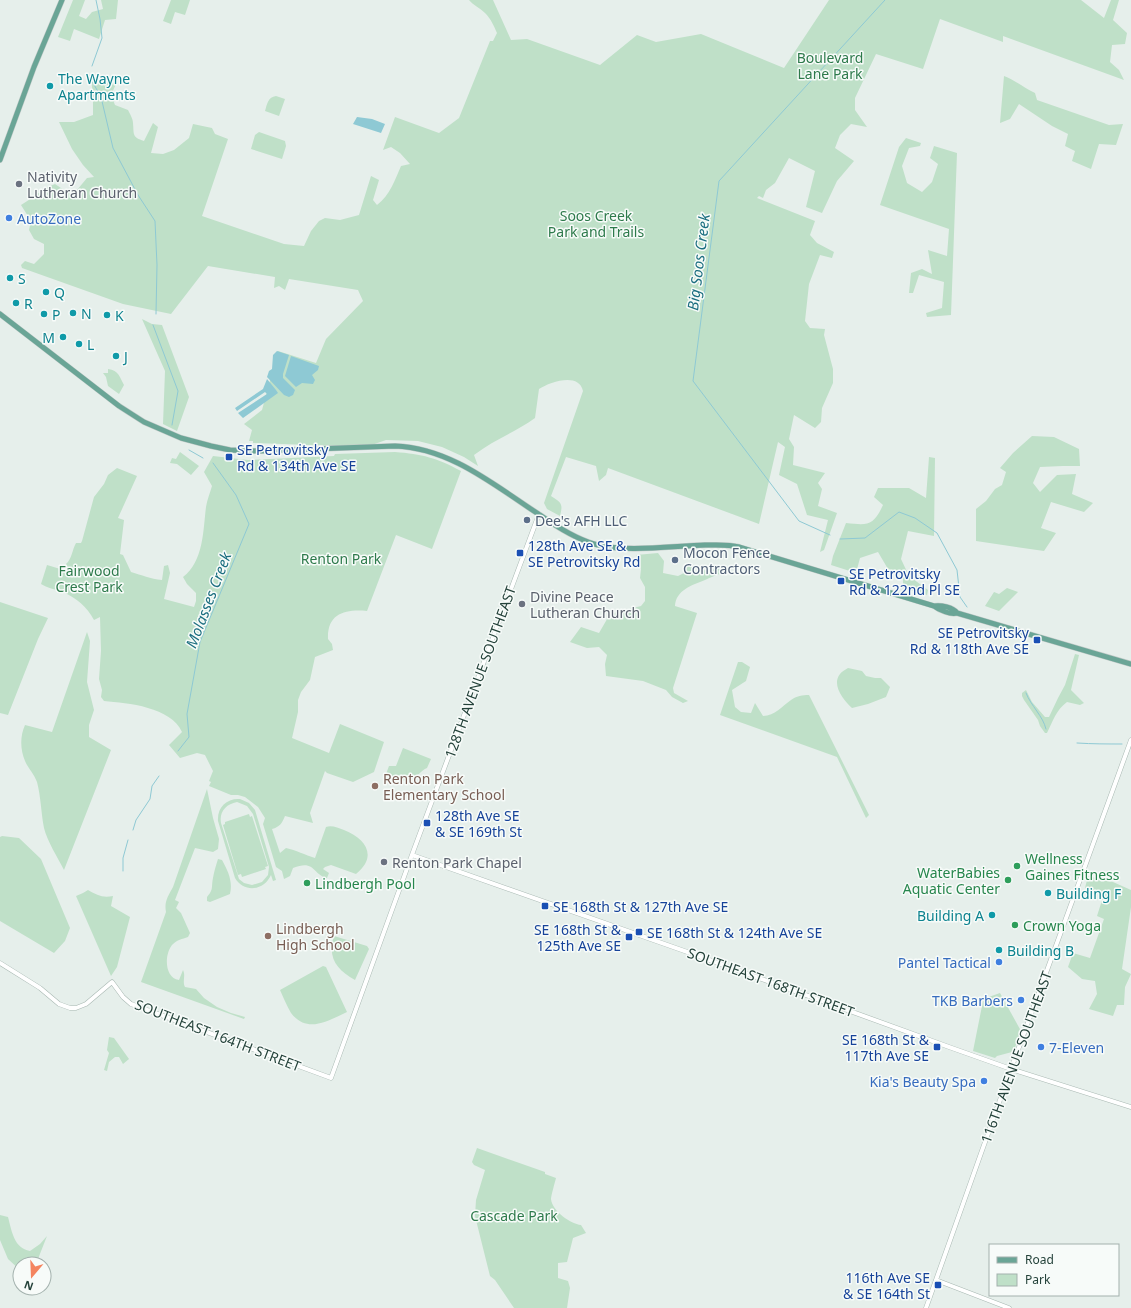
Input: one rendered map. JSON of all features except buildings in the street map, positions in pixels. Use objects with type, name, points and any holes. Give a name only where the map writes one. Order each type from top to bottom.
[{"type":"main road","points":[[0,160],[34,67],[62,0]]},
{"type":"main road","points":[[0,314],[119,406],[144,422],[177,437],[230,450],[252,451],[395,446],[423,450],[455,461],[558,527],[579,538],[601,546],[628,548],[696,545],[733,546],[934,606],[938,609],[954,614],[958,613],[1131,664]]},
{"type":"street","name":"128TH AVENUE SOUTHEAST","points":[[331,1078],[539,514]]},
{"type":"street","name":"116TH AVENUE SOUTHEAST","points":[[926,1308],[1131,740]]},
{"type":"street","name":"SOUTHEAST 168TH STREET","points":[[412,855],[693,954],[1011,1069],[1131,1107]]},
{"type":"street","name":"SOUTHEAST 164TH STREET","points":[[0,963],[40,988],[59,1004],[66,1007],[76,1008],[88,1003],[112,982],[123,997],[131,1004],[331,1078]]},
{"type":"street","points":[[936,1280],[1009,1308]]},
{"type":"green space","points":[[73,0],[85,0],[79,16],[86,19],[92,12],[103,9],[101,0],[118,0],[116,19],[105,20],[99,39],[74,29],[70,41],[58,37]]},
{"type":"green space","points":[[171,0],[190,0],[185,15],[175,12],[171,24],[163,21]]},
{"type":"green space","name":"Soos Creek Park and Trails","points":[[469,0],[493,0],[511,40],[527,39],[600,65],[637,35],[656,42],[701,34],[784,68],[829,0],[1081,0],[1104,18],[1111,0],[1119,0],[1113,20],[1127,33],[1125,44],[1112,45],[1110,62],[1119,70],[1124,80],[1003,36],[1003,42],[940,19],[923,69],[876,54],[855,98],[855,110],[867,127],[851,124],[840,135],[835,148],[854,161],[837,181],[822,213],[806,207],[815,171],[789,158],[775,183],[766,190],[763,198],[759,196],[757,198],[815,221],[810,235],[817,243],[834,252],[832,258],[820,255],[809,284],[805,321],[810,328],[825,329],[824,335],[833,369],[833,383],[822,408],[821,422],[815,428],[794,415],[789,439],[794,447],[793,465],[825,473],[818,483],[822,489],[818,506],[837,513],[824,550],[820,552],[828,520],[807,515],[797,484],[779,475],[785,447],[778,442],[759,524],[608,468],[606,475],[599,481],[596,466],[566,457],[551,496],[561,504],[560,516],[547,509],[544,503],[583,391],[580,385],[570,380],[550,384],[539,389],[535,418],[474,455],[478,466],[464,457],[442,447],[418,441],[386,440],[366,447],[253,443],[253,441],[249,441],[252,430],[244,424],[262,410],[278,351],[316,363],[326,339],[363,301],[358,290],[289,279],[285,290],[279,286],[274,288],[275,277],[208,266],[171,314],[123,304],[22,268],[21,265],[25,261],[34,264],[44,254],[44,244],[34,239],[29,230],[31,221],[21,205],[55,184],[70,194],[77,190],[87,178],[94,177],[83,165],[72,149],[59,122],[74,122],[93,115],[91,78],[116,84],[111,95],[115,105],[128,110],[132,120],[134,135],[137,138],[144,141],[153,123],[158,127],[151,153],[163,154],[174,150],[189,138],[193,124],[212,128],[215,134],[228,139],[202,216],[284,244],[304,246],[311,231],[319,221],[325,218],[340,220],[359,215],[371,176],[379,180],[373,200],[377,205],[389,192],[401,166],[410,164],[400,153],[391,147],[383,150],[395,117],[439,133],[459,118],[490,41],[493,41],[497,33],[487,15]]},
{"type":"green space","points":[[1004,76],[1035,93],[1037,100],[1109,125],[1123,124],[1116,145],[1099,144],[1091,169],[1072,161],[1075,151],[1065,146],[1068,134],[1052,126],[1019,104],[1010,119],[1000,123]]},
{"type":"green space","points":[[276,96],[285,99],[279,116],[265,111],[267,103],[271,98]]},
{"type":"green space","points":[[259,132],[285,141],[286,146],[282,159],[251,149],[255,135]]},
{"type":"green space","points":[[906,138],[921,143],[920,146],[909,148],[902,166],[907,183],[922,192],[932,182],[938,164],[930,158],[934,146],[957,153],[951,315],[927,317],[926,313],[942,308],[944,282],[919,275],[913,293],[909,293],[911,273],[922,269],[932,274],[928,250],[947,256],[949,229],[880,205],[899,147]]},
{"type":"green space","points":[[142,319],[152,324],[162,325],[189,397],[177,431],[163,424],[165,371]]},
{"type":"green space","points":[[108,369],[117,373],[124,385],[119,394],[108,386],[106,377],[103,373],[108,373]]},
{"type":"green space","points":[[1032,436],[1054,437],[1079,449],[1080,466],[1040,467],[1033,483],[1040,492],[1057,475],[1076,474],[1072,494],[1093,503],[1084,512],[1051,502],[1041,528],[1056,533],[1044,551],[976,541],[976,509],[986,501],[995,489],[1002,485],[1006,472],[1000,468],[1013,453]]},
{"type":"green space","points":[[180,452],[199,466],[191,475],[177,464],[170,463],[172,458],[176,459]]},
{"type":"green space","points":[[395,452],[429,457],[461,471],[432,549],[396,535],[367,611],[345,612],[334,618],[329,630],[328,639],[332,644],[333,650],[315,657],[310,680],[301,692],[298,700],[298,712],[292,738],[329,753],[340,724],[384,742],[374,772],[353,782],[325,771],[310,813],[313,823],[285,816],[283,821],[277,827],[272,829],[280,853],[286,848],[315,858],[326,827],[330,826],[344,830],[358,838],[363,843],[368,855],[363,867],[356,874],[331,865],[323,869],[329,873],[327,878],[322,876],[313,868],[305,865],[293,868],[290,876],[284,879],[282,871],[276,867],[263,824],[265,818],[258,807],[245,797],[231,795],[209,786],[211,782],[209,781],[213,771],[205,755],[197,753],[180,758],[169,745],[182,732],[169,717],[148,708],[136,705],[104,701],[101,697],[102,690],[99,679],[101,651],[100,617],[94,620],[88,611],[76,600],[67,594],[41,584],[47,565],[67,571],[68,567],[66,564],[70,560],[76,543],[81,543],[82,541],[94,497],[104,484],[108,475],[117,468],[137,476],[118,518],[124,520],[120,554],[123,555],[131,572],[154,579],[162,580],[164,566],[168,565],[170,573],[164,599],[194,607],[196,593],[187,584],[183,577],[195,563],[199,554],[203,535],[206,504],[212,486],[204,472],[213,456],[248,460],[334,456],[335,454]]},
{"type":"green space","points":[[929,457],[935,458],[934,536],[908,531],[901,559],[909,576],[928,590],[927,595],[903,588],[903,575],[888,569],[878,552],[860,558],[856,573],[831,565],[846,523],[869,523],[876,517],[883,505],[874,497],[878,488],[909,488],[926,498]]},
{"type":"green space","points":[[658,553],[664,561],[663,573],[678,576],[684,573],[689,563],[693,567],[695,574],[705,570],[720,569],[720,574],[686,589],[678,596],[676,600],[675,606],[697,613],[673,688],[674,693],[688,701],[683,703],[672,697],[666,690],[643,681],[606,676],[605,664],[607,655],[599,647],[587,648],[570,642],[581,627],[599,633],[610,614],[641,606],[645,601],[645,587],[640,578],[641,569],[636,555]]},
{"type":"green space","points":[[1007,588],[1018,592],[999,611],[985,606],[994,592],[999,594]]},
{"type":"green space","points":[[0,602],[48,618],[38,639],[8,715],[0,713]]},
{"type":"green space","points":[[87,632],[90,641],[87,682],[94,710],[89,725],[89,737],[111,750],[64,870],[45,833],[37,782],[23,756],[21,738],[25,725],[52,732]]},
{"type":"green space","points":[[1075,654],[1079,655],[1071,690],[1084,703],[1080,705],[1067,702],[1063,705],[1057,712],[1047,733],[1045,733],[1024,700],[1022,693],[1026,690],[1032,702],[1045,717],[1049,717],[1065,685]]},
{"type":"green space","points":[[738,662],[742,662],[750,667],[746,681],[732,690],[735,707],[741,712],[751,713],[755,703],[763,716],[767,716],[775,713],[795,698],[809,695],[869,815],[866,818],[837,757],[720,715]]},
{"type":"green space","points":[[848,668],[862,671],[866,676],[881,678],[890,687],[886,697],[852,708],[842,697],[837,683],[841,673]]},
{"type":"green space","points":[[403,748],[431,759],[427,768],[408,782],[386,774],[389,766],[396,766]]},
{"type":"green space","points":[[207,789],[219,839],[218,849],[213,852],[195,848],[175,900],[179,902],[176,908],[181,913],[190,933],[188,937],[173,944],[170,948],[167,965],[170,975],[179,980],[183,970],[185,987],[196,989],[204,998],[217,1007],[245,1017],[244,1019],[141,982],[166,912],[167,899],[173,887]]},
{"type":"green space","points":[[235,799],[240,799],[249,803],[255,810],[276,880],[273,881],[271,875],[264,884],[259,887],[248,888],[239,883],[235,878],[218,821],[219,812],[224,804]],"holes":[[[237,802],[247,806],[253,814],[269,867],[268,875],[262,882],[252,885],[244,883],[239,879],[221,823],[222,812],[233,803]]]},
{"type":"green space","points":[[249,814],[250,817],[252,816],[268,866],[265,867],[266,869],[242,877],[241,874],[238,875],[223,825],[225,822]]},
{"type":"green space","points":[[0,837],[19,838],[41,859],[70,928],[65,941],[54,953],[0,921]]},
{"type":"green space","points":[[218,859],[222,860],[226,868],[231,889],[230,894],[210,902],[207,901],[207,897],[211,890]]},
{"type":"green space","points":[[1088,876],[1113,882],[1131,890],[1131,907],[1122,969],[1131,974],[1125,987],[1124,1005],[1117,1005],[1113,1016],[1089,1009],[1097,994],[1095,981],[1082,979],[1068,967],[1073,953],[1090,958],[1104,919],[1097,916],[1104,894],[1085,888]]},
{"type":"green space","points":[[88,890],[100,896],[113,896],[111,906],[130,917],[117,967],[111,976],[76,896]]},
{"type":"green space","points":[[334,936],[367,946],[369,949],[355,980],[343,972],[335,962],[332,951]]},
{"type":"green space","points":[[323,966],[326,967],[347,1012],[318,1024],[304,1023],[291,1013],[280,990]]},
{"type":"green space","points":[[1000,993],[1021,1031],[1013,1053],[997,1056],[995,1058],[973,1051],[983,1001],[986,998]]},
{"type":"green space","points":[[109,1037],[114,1038],[129,1059],[123,1064],[119,1057],[115,1057],[109,1062],[107,1071],[104,1070],[109,1053],[107,1050]]},
{"type":"green space","name":"Cascade Park","points":[[477,1148],[545,1172],[545,1174],[556,1178],[551,1197],[552,1204],[558,1212],[567,1219],[581,1225],[586,1233],[573,1238],[567,1262],[558,1263],[558,1278],[568,1281],[570,1288],[567,1308],[514,1308],[495,1280],[490,1276],[475,1216],[476,1200],[485,1170],[474,1165],[472,1162]]},
{"type":"green space","points":[[0,1215],[8,1217],[14,1238],[20,1247],[30,1251],[40,1244],[47,1236],[39,1256],[12,1256],[12,1263],[8,1259],[0,1240]]},
{"type":"water","points":[[357,117],[372,119],[385,124],[381,133],[353,124]]},
{"type":"water","points":[[277,351],[289,355],[283,378],[295,390],[293,395],[289,397],[284,395],[267,377],[269,371],[272,369],[273,355]]},
{"type":"water","points":[[291,356],[319,366],[318,370],[312,375],[315,380],[313,384],[302,383],[296,387],[285,376]]},
{"type":"water","points":[[267,379],[278,393],[243,418],[238,413],[267,394],[265,392],[237,411],[235,408],[263,389]]},
{"type":"waterway","name":"Molasses Creek","points":[[92,66],[102,38],[96,0]]},
{"type":"waterway","name":"Big Soos Creek","points":[[830,535],[799,521],[693,381],[719,181],[885,0]]},
{"type":"waterway","name":"Molasses Creek","points":[[88,74],[101,97],[113,148],[138,195],[155,221],[157,265],[156,314]]},
{"type":"waterway","name":"Molasses Creek","points":[[153,325],[178,391],[172,425]]},
{"type":"waterway","name":"Molasses Creek","points":[[189,450],[203,458]]},
{"type":"waterway","name":"Molasses Creek","points":[[178,751],[189,737],[187,714],[200,642],[249,524],[236,495],[213,463]]},
{"type":"waterway","name":"Big Soos Creek","points":[[840,539],[865,538],[899,512],[915,518],[937,533],[957,570],[960,597],[967,607]]},
{"type":"waterway","name":"Big Soos Creek","points":[[1026,693],[1046,729]]},
{"type":"waterway","name":"Big Soos Creek","points":[[1077,743],[1122,744]]},
{"type":"waterway","name":"Molasses Creek","points":[[133,830],[136,820],[150,799],[152,786],[159,776]]},
{"type":"waterway","name":"Molasses Creek","points":[[123,871],[123,858],[128,840]]},
{"type":"place","name":"The Wayne Apartments","points":[[50,86]]},
{"type":"place","name":"Nativity Lutheran Church","points":[[19,184]]},
{"type":"place","name":"AutoZone","points":[[9,218]]},
{"type":"place","name":"S","points":[[10,278]]},
{"type":"place","name":"Q","points":[[46,292]]},
{"type":"place","name":"R","points":[[16,303]]},
{"type":"place","name":"N","points":[[73,313]]},
{"type":"place","name":"P","points":[[44,314]]},
{"type":"place","name":"K","points":[[107,315]]},
{"type":"place","name":"M","points":[[63,337]]},
{"type":"place","name":"L","points":[[79,344]]},
{"type":"place","name":"J","points":[[116,356]]},
{"type":"place","name":"SE Petrovitsky Rd & 134th Ave SE","points":[[229,457]]},
{"type":"place","name":"Dee's AFH LLC","points":[[527,520]]},
{"type":"place","name":"128th Ave SE & SE Petrovitsky Rd","points":[[520,553]]},
{"type":"place","name":"Mocon Fence Contractors","points":[[675,560]]},
{"type":"place","name":"SE Petrovitsky Rd & 122nd Pl SE","points":[[841,581]]},
{"type":"place","name":"Divine Peace Lutheran Church","points":[[522,604]]},
{"type":"place","name":"SE Petrovitsky Rd & 118th Ave SE","points":[[1037,640]]},
{"type":"place","name":"Renton Park Elementary School","points":[[375,786]]},
{"type":"place","name":"128th Ave SE & SE 169th St","points":[[427,823]]},
{"type":"place","name":"Renton Park Chapel","points":[[384,862]]},
{"type":"place","name":"Wellness Gaines Fitness","points":[[1017,866]]},
{"type":"place","name":"WaterBabies Aquatic Center","points":[[1008,880]]},
{"type":"place","name":"Lindbergh Pool","points":[[307,883]]},
{"type":"place","name":"Building F","points":[[1048,893]]},
{"type":"place","name":"SE 168th St & 127th Ave SE","points":[[545,906]]},
{"type":"place","name":"Building A","points":[[992,915]]},
{"type":"place","name":"Crown Yoga","points":[[1015,925]]},
{"type":"place","name":"SE 168th St & 124th Ave SE","points":[[639,932]]},
{"type":"place","name":"Lindbergh High School","points":[[268,936]]},
{"type":"place","name":"SE 168th St & 125th Ave SE","points":[[629,937]]},
{"type":"place","name":"Building B","points":[[999,950]]},
{"type":"place","name":"Pantel Tactical","points":[[999,962]]},
{"type":"place","name":"TKB Barbers","points":[[1021,1000]]},
{"type":"place","name":"SE 168th St & 117th Ave SE","points":[[937,1047]]},
{"type":"place","name":"7-Eleven","points":[[1041,1047]]},
{"type":"place","name":"Kia's Beauty Spa","points":[[984,1081]]},
{"type":"place","name":"116th Ave SE & SE 164th St","points":[[938,1285]]},
{"type":"park label","name":"Boulevard Lane Park","points":[[830,66]]},
{"type":"park label","name":"Renton Park","points":[[341,558]]},
{"type":"park label","name":"Fairwood Crest Park","points":[[89,578]]}]
